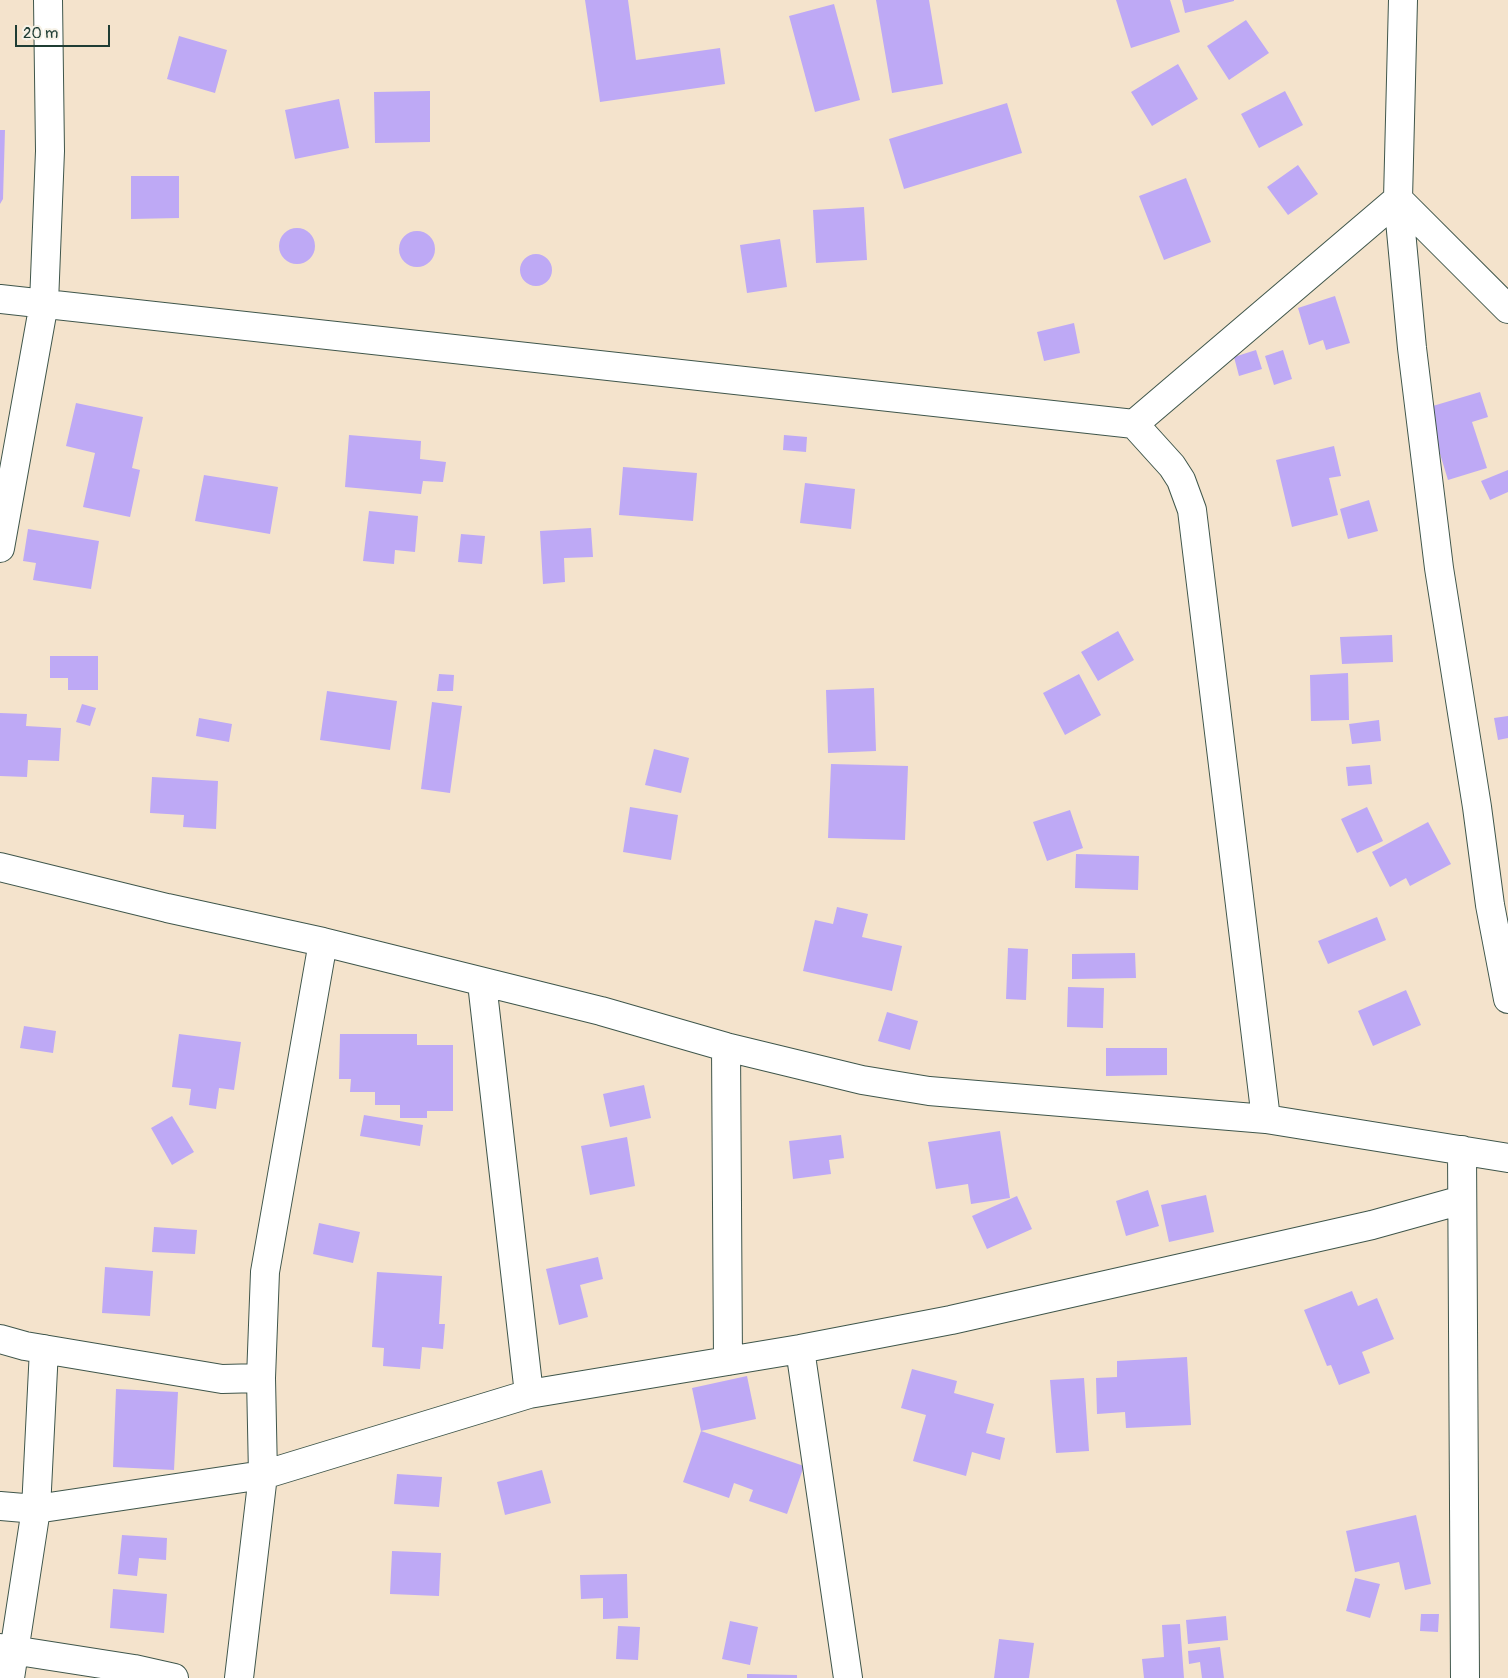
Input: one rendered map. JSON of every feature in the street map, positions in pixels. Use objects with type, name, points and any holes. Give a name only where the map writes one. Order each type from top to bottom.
[{"type":"street","points":[[0,548],[44,303],[50,151],[48,0]]},
{"type":"street","points":[[1403,0],[1398,199],[1412,348],[1439,568],[1477,807],[1490,905],[1508,999]]},
{"type":"street","points":[[1134,424],[1398,199]]},
{"type":"street","points":[[1398,199],[1508,309]]},
{"type":"street","points":[[0,299],[1134,424],[1172,466],[1181,480],[1192,510],[1266,1119]]},
{"type":"street","points":[[0,867],[148,903],[323,942],[601,1011],[726,1047],[862,1080],[929,1091],[1266,1119],[1508,1158]]},
{"type":"street","points":[[239,1678],[263,1475],[261,1378],[265,1272],[323,942]]},
{"type":"street","points":[[482,983],[529,1394]]},
{"type":"street","points":[[726,1047],[728,1361]]},
{"type":"street","points":[[1462,1150],[1465,1678]]},
{"type":"street","points":[[0,1506],[36,1509],[263,1475],[529,1394],[800,1349],[951,1320],[1154,1276],[1372,1225],[1462,1200]]},
{"type":"street","points":[[0,1339],[44,1349],[222,1379],[261,1378]]},
{"type":"street","points":[[10,1678],[7,1649],[36,1509],[44,1349]]},
{"type":"street","points":[[800,1349],[848,1678]]},
{"type":"street","points":[[7,1649],[174,1678]]},
{"type":"building","points":[[585,0],[628,0],[636,60],[720,48],[725,84],[600,102]]},
{"type":"building","points":[[876,0],[929,0],[943,84],[892,93]]},
{"type":"building","points":[[1116,0],[1170,0],[1180,32],[1131,48]]},
{"type":"building","points":[[1182,0],[1234,0],[1234,1],[1185,13]]},
{"type":"building","points":[[834,4],[860,100],[815,112],[789,16]]},
{"type":"building","points":[[1246,20],[1269,53],[1229,80],[1207,46]]},
{"type":"building","points":[[179,36],[227,50],[215,93],[167,79]]},
{"type":"building","points":[[1178,64],[1198,99],[1152,126],[1131,92]]},
{"type":"building","points":[[430,91],[430,142],[375,143],[374,92]]},
{"type":"building","points":[[1285,91],[1303,125],[1259,148],[1241,114]]},
{"type":"building","points":[[339,99],[349,148],[295,159],[285,110]]},
{"type":"building","points":[[1007,103],[1022,153],[904,189],[889,139]]},
{"type":"building","points":[[0,130],[5,130],[3,199],[0,204]]},
{"type":"building","points":[[1298,165],[1318,194],[1288,215],[1267,187]]},
{"type":"building","points":[[131,176],[179,176],[179,218],[131,219]]},
{"type":"building","points":[[1186,178],[1211,242],[1164,260],[1139,196]]},
{"type":"building","points":[[864,207],[867,260],[816,263],[813,210]]},
{"type":"building","points":[[297,228],[304,229],[310,233],[314,239],[314,253],[310,259],[304,263],[297,264],[290,263],[284,259],[280,253],[279,246],[280,239],[284,233],[290,229]]},
{"type":"building","points":[[417,231],[424,232],[430,236],[434,242],[434,256],[430,262],[424,266],[417,267],[410,266],[404,262],[400,256],[399,249],[400,242],[404,236],[410,232]]},
{"type":"building","points":[[780,239],[787,287],[747,293],[740,245]]},
{"type":"building","points":[[536,254],[548,258],[552,270],[548,282],[536,286],[524,282],[520,270],[524,258]]},
{"type":"building","points":[[1335,296],[1350,343],[1326,350],[1323,340],[1309,345],[1298,308]]},
{"type":"building","points":[[1074,323],[1080,353],[1044,361],[1037,332]]},
{"type":"building","points":[[1256,350],[1262,369],[1239,376],[1234,357]]},
{"type":"building","points":[[1283,350],[1292,379],[1274,385],[1265,356]]},
{"type":"building","points":[[1480,392],[1488,417],[1472,422],[1487,468],[1448,480],[1426,408]]},
{"type":"building","points":[[76,403],[143,417],[132,468],[140,470],[130,517],[83,507],[95,453],[66,446]]},
{"type":"building","points":[[349,435],[421,441],[420,459],[446,462],[443,482],[423,481],[421,494],[345,487]]},
{"type":"building","points":[[784,435],[807,437],[806,452],[783,450]]},
{"type":"building","points":[[1334,446],[1341,476],[1329,478],[1338,515],[1292,527],[1276,460]]},
{"type":"building","points":[[623,467],[697,473],[693,521],[619,515]]},
{"type":"building","points":[[1508,470],[1508,492],[1490,500],[1481,481]]},
{"type":"building","points":[[204,475],[278,487],[270,534],[195,521]]},
{"type":"building","points":[[805,483],[855,489],[851,529],[800,523]]},
{"type":"building","points":[[1369,500],[1378,531],[1348,539],[1340,509]]},
{"type":"building","points":[[369,511],[418,516],[415,552],[395,550],[394,564],[363,561]]},
{"type":"building","points":[[591,528],[593,557],[564,558],[565,582],[543,584],[540,531]]},
{"type":"building","points":[[28,529],[99,541],[91,589],[33,580],[36,563],[23,561]]},
{"type":"building","points":[[461,534],[485,536],[482,564],[458,562]]},
{"type":"building","points":[[1118,631],[1134,660],[1098,681],[1081,652]]},
{"type":"building","points":[[1392,635],[1393,662],[1342,664],[1340,637]]},
{"type":"building","points":[[50,656],[98,656],[98,690],[68,690],[68,678],[50,678]]},
{"type":"building","points":[[1348,673],[1349,720],[1311,721],[1310,675]]},
{"type":"building","points":[[439,674],[454,675],[453,691],[437,691]]},
{"type":"building","points":[[1079,674],[1101,715],[1065,735],[1043,693]]},
{"type":"building","points":[[874,688],[876,751],[828,753],[826,690]]},
{"type":"building","points":[[327,691],[397,701],[390,750],[320,740]]},
{"type":"building","points":[[432,702],[462,706],[450,793],[421,789]]},
{"type":"building","points":[[82,704],[96,708],[90,726],[76,722]]},
{"type":"building","points":[[0,713],[27,714],[26,726],[61,728],[59,761],[28,760],[27,777],[0,776]]},
{"type":"building","points":[[1508,716],[1508,738],[1498,740],[1494,718]]},
{"type":"building","points":[[199,718],[232,724],[229,742],[196,736]]},
{"type":"building","points":[[1379,720],[1381,741],[1352,744],[1349,724]]},
{"type":"building","points":[[654,749],[689,758],[681,793],[645,785]]},
{"type":"building","points":[[831,764],[908,766],[905,840],[828,838]]},
{"type":"building","points":[[1370,765],[1372,784],[1348,786],[1346,767]]},
{"type":"building","points":[[152,777],[218,781],[216,829],[183,827],[184,815],[150,813]]},
{"type":"building","points":[[630,807],[678,815],[671,860],[623,852]]},
{"type":"building","points":[[1367,807],[1383,841],[1357,853],[1341,819]]},
{"type":"building","points":[[1070,810],[1083,848],[1047,861],[1033,822]]},
{"type":"building","points":[[1428,822],[1451,864],[1410,886],[1406,878],[1390,887],[1372,852]]},
{"type":"building","points":[[1076,854],[1139,856],[1138,890],[1075,888]]},
{"type":"building","points":[[837,907],[868,914],[862,937],[902,946],[892,991],[803,971],[815,920],[833,924]]},
{"type":"building","points":[[1377,917],[1386,940],[1328,964],[1318,941]]},
{"type":"building","points":[[1008,948],[1028,949],[1026,1000],[1006,999]]},
{"type":"building","points":[[1135,953],[1136,978],[1072,979],[1072,954]]},
{"type":"building","points":[[1068,987],[1104,988],[1103,1028],[1067,1027]]},
{"type":"building","points":[[1406,990],[1421,1025],[1373,1046],[1358,1011]]},
{"type":"building","points":[[887,1012],[918,1021],[910,1050],[878,1041]]},
{"type":"building","points":[[24,1026],[56,1031],[53,1053],[20,1048]]},
{"type":"building","points":[[179,1034],[241,1042],[234,1090],[219,1088],[216,1109],[189,1105],[191,1089],[172,1087]]},
{"type":"building","points":[[340,1034],[417,1034],[417,1045],[453,1045],[453,1111],[427,1111],[427,1118],[400,1118],[400,1105],[375,1105],[375,1092],[350,1092],[351,1079],[339,1079]]},
{"type":"building","points":[[1106,1048],[1167,1048],[1167,1075],[1106,1076]]},
{"type":"building","points":[[644,1085],[651,1118],[610,1127],[603,1094]]},
{"type":"building","points":[[364,1115],[423,1125],[420,1146],[360,1136]]},
{"type":"building","points":[[172,1116],[194,1152],[172,1165],[151,1128]]},
{"type":"building","points":[[1000,1131],[1010,1198],[971,1204],[968,1184],[936,1189],[928,1142]]},
{"type":"building","points":[[841,1135],[844,1158],[829,1160],[831,1174],[793,1179],[789,1141]]},
{"type":"building","points":[[627,1137],[635,1186],[590,1195],[581,1146]]},
{"type":"building","points":[[1148,1190],[1159,1226],[1126,1236],[1116,1201]]},
{"type":"building","points":[[1206,1195],[1214,1232],[1169,1242],[1161,1205]]},
{"type":"building","points":[[1017,1196],[1032,1229],[987,1249],[972,1216]]},
{"type":"building","points":[[319,1223],[360,1232],[353,1263],[313,1254]]},
{"type":"building","points":[[154,1227],[197,1230],[195,1254],[152,1252]]},
{"type":"building","points":[[598,1257],[603,1279],[580,1285],[588,1317],[559,1325],[546,1269]]},
{"type":"building","points":[[105,1267],[153,1271],[150,1316],[102,1313]]},
{"type":"building","points":[[377,1272],[442,1276],[439,1324],[445,1324],[443,1349],[422,1347],[420,1369],[383,1366],[384,1348],[372,1347]]},
{"type":"building","points":[[1352,1291],[1358,1306],[1377,1298],[1394,1339],[1362,1352],[1370,1373],[1339,1385],[1331,1365],[1327,1366],[1304,1310]]},
{"type":"building","points":[[1187,1357],[1191,1425],[1126,1428],[1125,1412],[1097,1414],[1096,1378],[1117,1377],[1117,1361]]},
{"type":"building","points":[[912,1369],[957,1381],[954,1393],[994,1404],[986,1433],[1005,1438],[1000,1460],[972,1452],[966,1476],[913,1461],[926,1415],[901,1408]]},
{"type":"building","points":[[747,1376],[756,1419],[701,1431],[692,1388]]},
{"type":"building","points":[[1084,1378],[1089,1451],[1056,1453],[1050,1380]]},
{"type":"building","points":[[116,1389],[178,1392],[174,1470],[113,1467]]},
{"type":"building","points":[[701,1431],[804,1466],[787,1514],[749,1501],[753,1490],[734,1483],[729,1498],[683,1482]]},
{"type":"building","points":[[542,1470],[551,1503],[505,1515],[497,1482]]},
{"type":"building","points":[[397,1474],[442,1477],[439,1507],[394,1504]]},
{"type":"building","points":[[1416,1515],[1431,1584],[1405,1590],[1399,1562],[1355,1572],[1346,1531]]},
{"type":"building","points":[[122,1535],[167,1538],[166,1560],[139,1558],[137,1576],[118,1574]]},
{"type":"building","points":[[392,1551],[441,1553],[439,1596],[390,1594]]},
{"type":"building","points":[[627,1574],[628,1618],[603,1619],[603,1598],[581,1599],[580,1575]]},
{"type":"building","points":[[1355,1578],[1380,1584],[1370,1618],[1346,1611]]},
{"type":"building","points":[[113,1589],[167,1594],[164,1633],[110,1628]]},
{"type":"building","points":[[1421,1614],[1439,1614],[1438,1632],[1420,1631]]},
{"type":"building","points":[[1226,1616],[1228,1640],[1188,1644],[1186,1620]]},
{"type":"building","points":[[730,1621],[758,1627],[750,1665],[722,1659]]},
{"type":"building","points":[[1180,1624],[1184,1678],[1144,1678],[1142,1659],[1164,1657],[1162,1625]]},
{"type":"building","points":[[618,1626],[640,1627],[638,1660],[616,1659]]},
{"type":"building","points":[[999,1639],[1034,1643],[1029,1678],[994,1678]]},
{"type":"building","points":[[1220,1647],[1224,1678],[1202,1678],[1200,1662],[1189,1664],[1188,1651]]},
{"type":"building","points":[[747,1674],[797,1675],[797,1678],[747,1678]]}]
